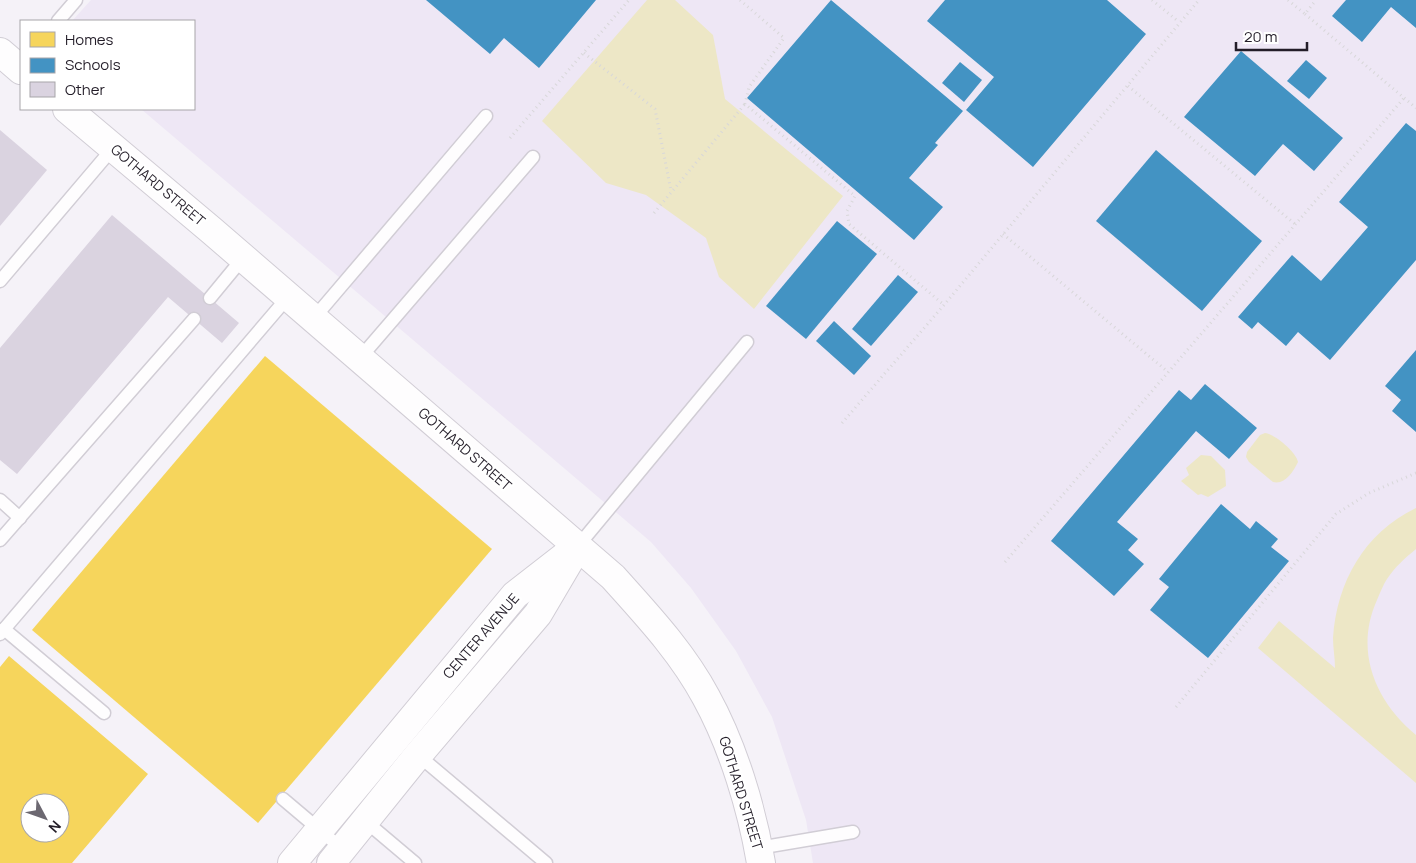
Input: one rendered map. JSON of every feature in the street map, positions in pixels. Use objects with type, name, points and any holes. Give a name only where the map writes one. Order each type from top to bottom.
[{"type":"street","name":"GOTHARD STREET","points":[[68,110],[288,298],[314,318],[613,577],[678,653],[706,696],[727,741],[741,782],[760,855]]},
{"type":"street","name":"CENTER AVENUE","points":[[336,856],[418,755],[538,614],[578,546]]},
{"type":"street","name":"CENTER AVENUE","points":[[292,863],[515,595],[578,546]]},
{"type":"lane","points":[[59,20],[76,0]]},
{"type":"lane","points":[[314,318],[486,116]]},
{"type":"lane","points":[[0,281],[113,148]]},
{"type":"lane","points":[[360,358],[533,157]]},
{"type":"lane","points":[[210,298],[243,258]]},
{"type":"lane","points":[[104,713],[2,632],[288,298]]},
{"type":"lane","points":[[0,540],[194,319]]},
{"type":"lane","points":[[578,546],[747,342]]},
{"type":"lane","points":[[0,500],[20,518]]},
{"type":"lane","points":[[418,755],[546,863]]},
{"type":"lane","points":[[283,798],[320,830],[336,856]]},
{"type":"lane","points":[[364,820],[415,863]]},
{"type":"lane","points":[[760,855],[853,832]]},
{"type":"path","points":[[510,138],[628,0]]},
{"type":"path","points":[[654,213],[744,104],[749,87],[784,38],[740,0]]},
{"type":"path","points":[[1152,0],[1179,22]]},
{"type":"path","points":[[842,423],[944,305],[1199,0]]},
{"type":"path","points":[[1288,0],[1416,108]]},
{"type":"path","points":[[1304,14],[1316,0]]},
{"type":"path","points":[[584,53],[655,109],[671,191]]},
{"type":"path","points":[[1128,86],[1295,224]]},
{"type":"path","points":[[1005,562],[1404,98]]},
{"type":"path","points":[[744,104],[855,196],[847,211],[849,224],[944,305]]},
{"type":"path","points":[[1003,234],[1168,372]]},
{"type":"path","points":[[1176,707],[1336,514],[1369,493],[1416,473]]},
{"type":"shaded area","points":[[91,0],[1416,0],[1416,863],[813,863],[806,820],[772,717],[736,651],[691,588],[651,542],[142,110],[195,110],[195,20],[73,20]]},
{"type":"shaded area","points":[[647,0],[675,0],[713,35],[725,99],[843,196],[754,309],[719,277],[706,238],[646,195],[606,183],[542,121]]},
{"type":"shaded area","points":[[1265,433],[1284,444],[1293,453],[1298,462],[1291,474],[1281,482],[1273,482],[1249,462],[1246,457],[1247,452],[1260,435]]},
{"type":"shaded area","points":[[1201,455],[1211,456],[1225,470],[1226,486],[1208,497],[1201,494],[1198,495],[1181,481],[1189,475],[1186,468]]},
{"type":"shaded area","points":[[1416,508],[1416,549],[1404,559],[1384,584],[1370,619],[1368,656],[1372,674],[1389,707],[1416,735],[1416,783],[1258,648],[1279,621],[1335,668],[1333,638],[1336,617],[1340,598],[1356,561],[1382,531],[1398,518]]},
{"type":"building: Homes","points":[[265,356],[492,549],[258,823],[32,630]]},
{"type":"building: Homes","points":[[9,656],[148,774],[72,863],[0,863],[0,667]]},
{"type":"building: Schools","points":[[426,0],[596,0],[539,68],[504,38],[490,54]]},
{"type":"building: Schools","points":[[831,0],[963,111],[935,143],[938,145],[909,178],[943,207],[914,240],[747,98]]},
{"type":"building: Schools","points":[[945,0],[1107,0],[1146,34],[1033,167],[966,110],[994,77],[927,21]]},
{"type":"building: Schools","points":[[1346,0],[1416,0],[1416,28],[1391,7],[1362,42],[1332,16]]},
{"type":"building: Schools","points":[[1241,51],[1343,138],[1314,171],[1283,144],[1255,176],[1184,117]]},
{"type":"building: Schools","points":[[1306,60],[1327,78],[1309,99],[1287,81]]},
{"type":"building: Schools","points":[[960,62],[982,80],[964,102],[942,83]]},
{"type":"building: Schools","points":[[1406,123],[1416,131],[1416,260],[1330,360],[1298,332],[1286,346],[1258,322],[1252,329],[1238,317],[1292,255],[1321,281],[1368,227],[1339,202]]},
{"type":"building: Schools","points":[[1156,150],[1262,241],[1202,311],[1096,221]]},
{"type":"building: Schools","points":[[837,221],[877,254],[806,339],[766,306]]},
{"type":"building: Schools","points":[[898,275],[918,292],[871,346],[852,329]]},
{"type":"building: Schools","points":[[834,321],[871,356],[854,375],[816,341]]},
{"type":"building: Schools","points":[[1416,350],[1416,432],[1392,411],[1401,400],[1385,386]]},
{"type":"building: Schools","points":[[1205,384],[1257,428],[1229,459],[1196,431],[1117,522],[1138,539],[1128,550],[1144,564],[1114,596],[1051,541],[1179,390],[1191,400]]},
{"type":"building: Schools","points":[[1221,504],[1250,529],[1256,521],[1278,539],[1271,547],[1289,561],[1208,658],[1150,610],[1169,587],[1159,579]]},
{"type":"building: Other","points":[[0,130],[47,170],[0,226]]},
{"type":"building: Other","points":[[112,215],[239,323],[222,343],[168,297],[17,474],[0,460],[0,348]]}]
